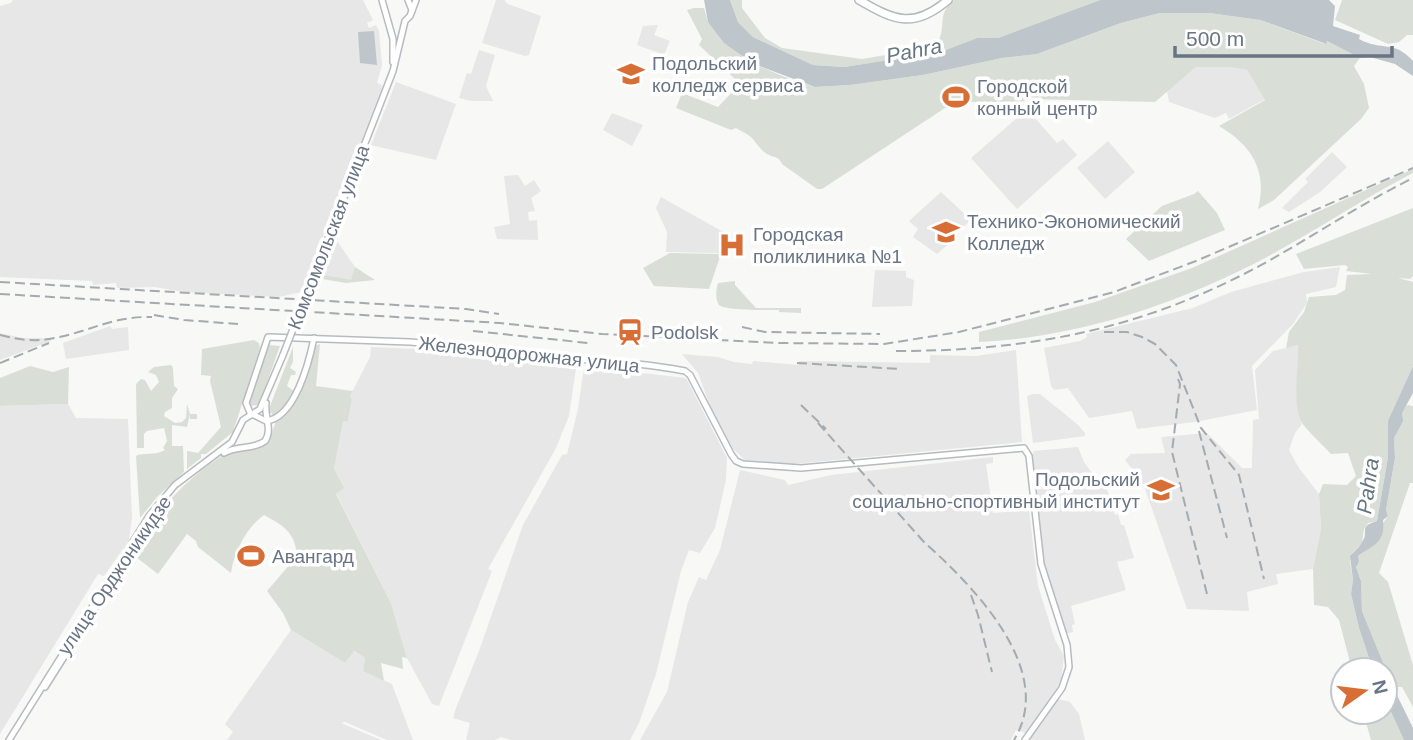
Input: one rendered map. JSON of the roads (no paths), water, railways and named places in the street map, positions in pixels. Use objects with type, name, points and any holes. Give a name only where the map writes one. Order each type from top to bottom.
[{"type":"main road","name":"Комсомольская улица","points":[[382,0],[394,47],[389,78]]},
{"type":"main road","points":[[391,0],[386,13],[399,22]]},
{"type":"main road","points":[[408,0],[412,10]]},
{"type":"main road","name":"Комсомольская улица","points":[[251,415],[260,409],[267,396],[397,59],[399,22],[412,10],[416,0]]},
{"type":"main road","points":[[859,0],[884,15],[900,20],[925,16],[948,0]]},
{"type":"main road","points":[[866,0],[884,11],[902,16],[923,12],[942,0]]},
{"type":"main road","name":"Железнодорожная улица","points":[[251,415],[246,403],[268,337],[314,338],[494,349],[523,355],[633,363],[685,371],[690,375],[736,461],[743,464],[801,468],[1020,447],[1027,451],[1029,456],[1041,564],[1067,645],[1069,667],[1062,688],[1025,740]]},
{"type":"main road","points":[[266,421],[280,416],[298,389],[310,359],[314,338]]},
{"type":"main road","name":"Комсомольская улица","points":[[266,421],[264,411],[267,396]]},
{"type":"main road","points":[[256,415],[266,421],[268,436],[261,444],[251,446],[241,439],[239,428],[243,420],[256,415]]},
{"type":"main road","name":"улица Орджоникидзе","points":[[10,740],[149,516],[175,485],[225,448],[239,428]]},
{"type":"main road","name":"улица Орджоникидзе","points":[[10,740],[144,530],[168,498],[193,475],[227,451],[234,447],[251,446]]},
{"type":"railway","points":[[0,294],[500,323],[602,334],[780,343],[884,344],[959,332],[1114,292],[1196,261],[1413,168]]},
{"type":"railway","points":[[896,351],[1028,342],[1070,335],[1153,313],[1236,278],[1413,178]]},
{"type":"railway","points":[[0,282],[466,309],[499,314]]},
{"type":"railway","points":[[154,315],[238,324]]},
{"type":"railway","points":[[0,335],[24,340],[43,340],[124,319],[152,317]]},
{"type":"railway","points":[[742,327],[765,332],[880,334]]},
{"type":"railway","points":[[473,331],[588,343]]},
{"type":"railway","points":[[1104,332],[1127,332],[1142,337],[1155,344],[1176,365],[1201,428],[1239,475],[1264,579]]},
{"type":"railway","points":[[0,363],[49,343]]},
{"type":"railway","points":[[797,363],[900,369]]},
{"type":"railway","points":[[1178,379],[1180,384],[1172,452],[1207,594]]},
{"type":"railway","points":[[801,405],[826,429]]},
{"type":"railway","points":[[818,423],[924,542],[965,582],[1004,631],[1017,658],[1025,686],[1024,713],[1014,740]]},
{"type":"railway","points":[[1199,431],[1227,538]]},
{"type":"railway","points":[[971,595],[992,672]]},
{"type":"place","name":"Подольский колледж сервиса","points":[[631,74]]},
{"type":"place","name":"Городской конный центр","points":[[956,97]]},
{"type":"place","name":"Технико-Экономический Колледж","points":[[946,232]]},
{"type":"place","name":"Городская поликлиника №1","points":[[732,245]]},
{"type":"place","name":"Podolsk","points":[[630,332]]},
{"type":"place","name":"Подольский социально-спортивный институт","points":[[1161,490]]},
{"type":"place","name":"Авангард","points":[[251,556]]},
{"type":"water label","name":"Pahra","points":[[914,51]]},
{"type":"water label","name":"Pahra","points":[[1368,486]]}]
